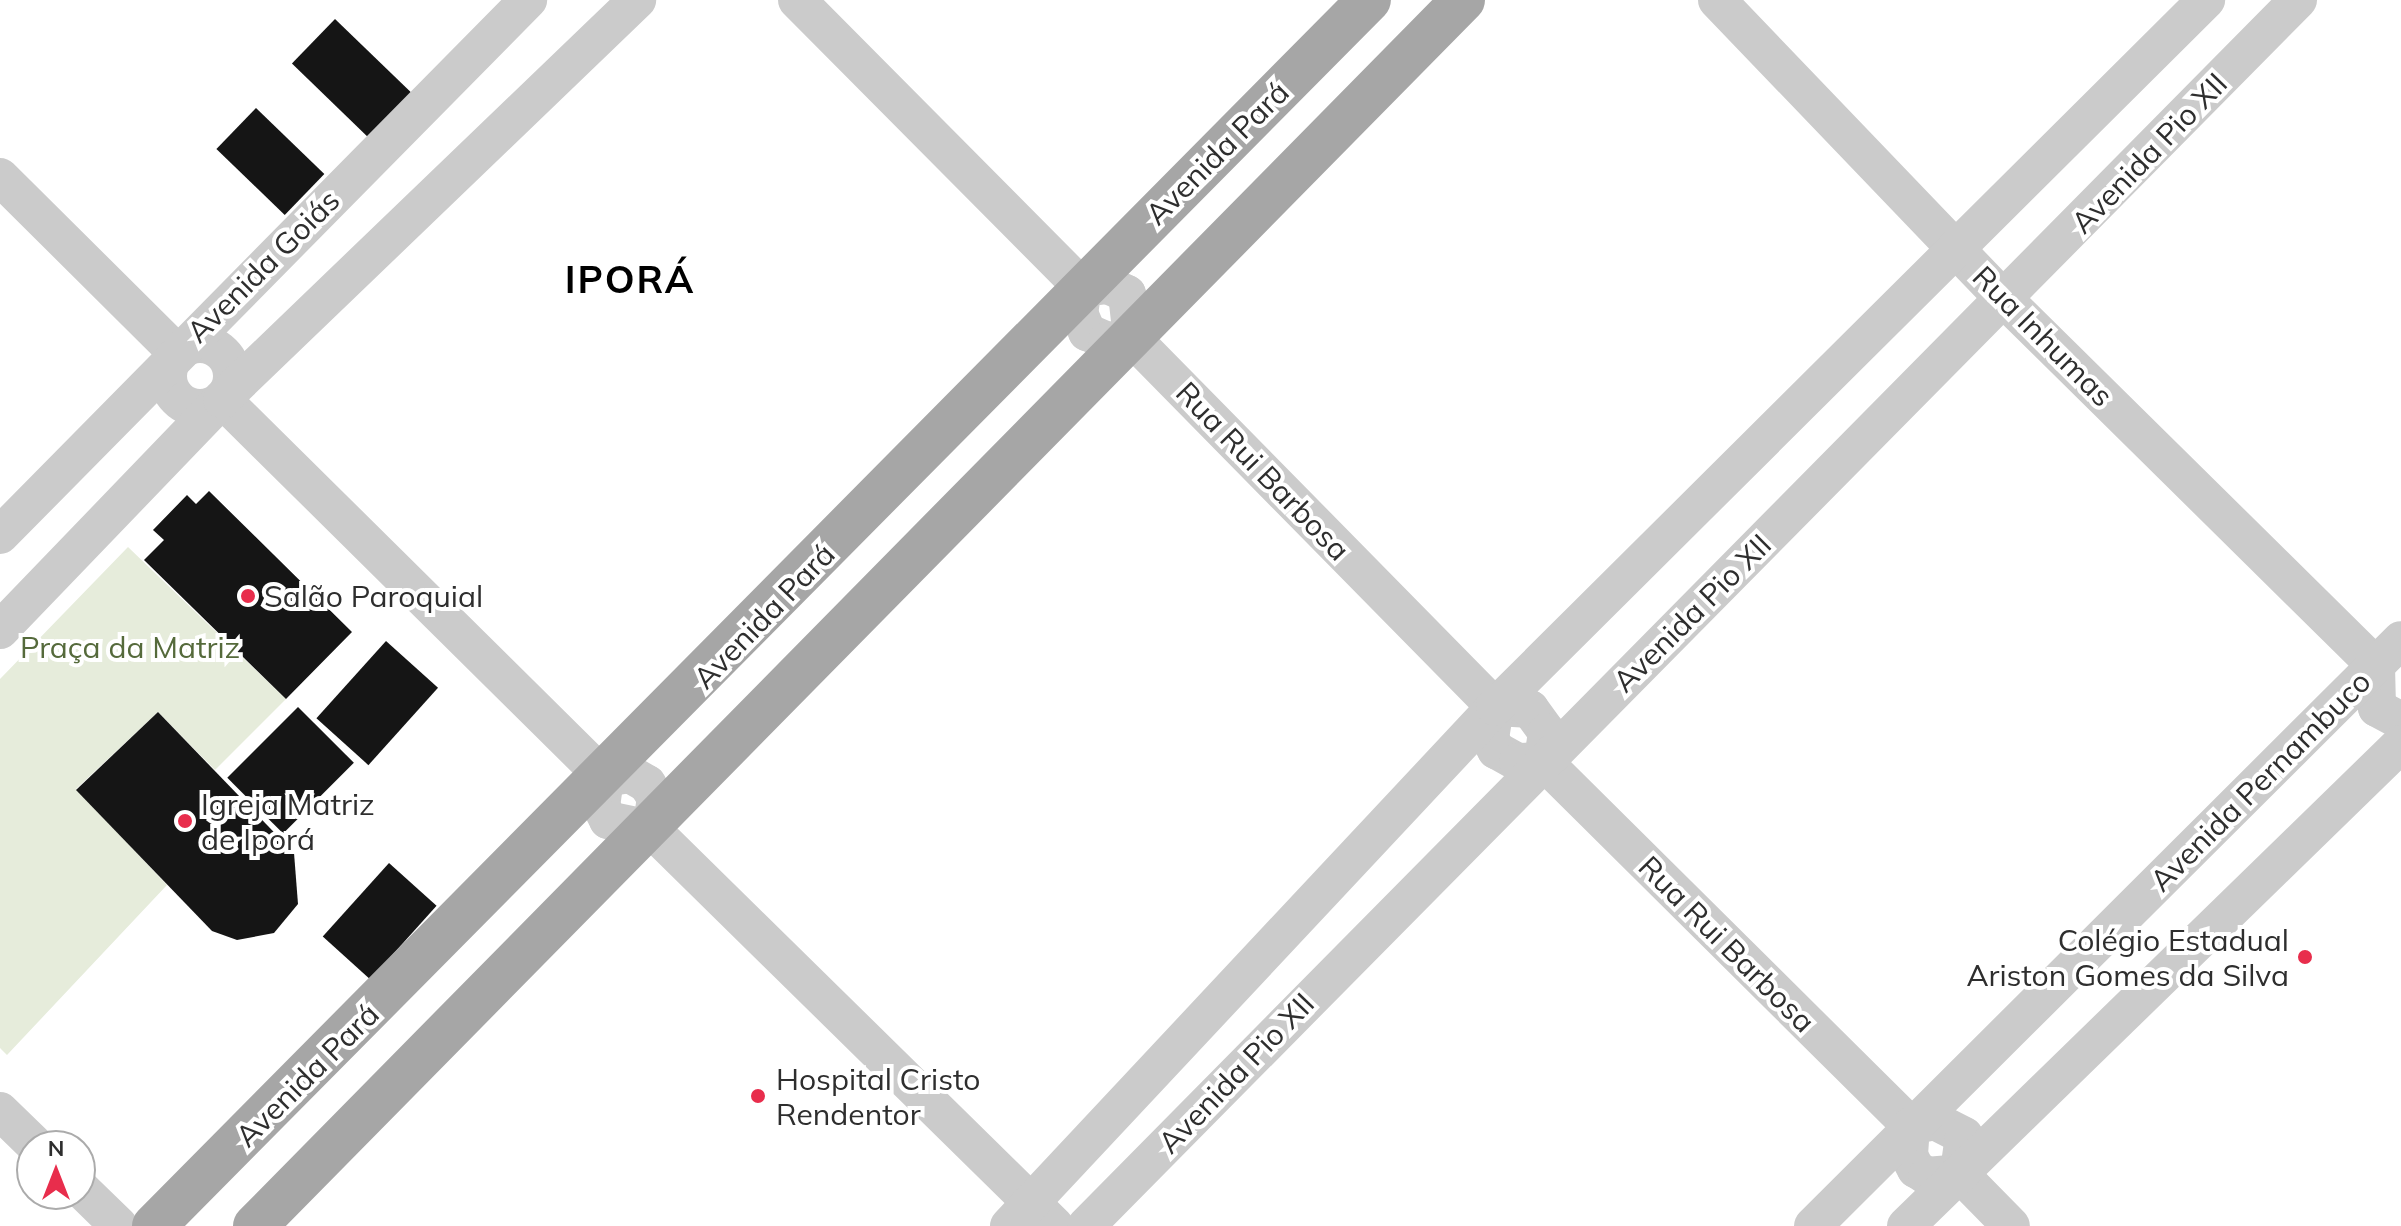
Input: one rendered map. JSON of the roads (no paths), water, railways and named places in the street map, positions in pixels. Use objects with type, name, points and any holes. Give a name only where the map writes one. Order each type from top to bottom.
[{"type":"main road","name":"Avenida Pará","points":[[154,1226],[605,778],[1369,0]]},
{"type":"main road","points":[[255,1226],[651,829],[1463,0]]},
{"type":"street","name":"Avenida Goiás","points":[[0,535],[528,0]]},
{"type":"street","points":[[0,630],[222,399],[637,0]]},
{"type":"street","points":[[797,0],[1083,288],[1079,313],[1087,332],[1107,341],[1132,338]]},
{"type":"street","name":"Rua Inhumas","points":[[1717,0],[2006,301],[2393,656]]},
{"type":"street","name":"Avenida Pio XII","points":[[1033,1218],[1495,707],[1959,250],[2206,0]]},
{"type":"street","name":"Avenida Pio XII","points":[[1086,1226],[1543,761],[2006,301],[2298,0]]},
{"type":"street","points":[[0,177],[177,353],[205,344],[223,353],[232,372],[222,399]]},
{"type":"street","name":"Rua Rui Barbosa","points":[[1132,338],[1495,707]]},
{"type":"street","points":[[222,399],[605,778],[630,774],[647,784],[656,798],[651,829],[1033,1218]]},
{"type":"street","points":[[2393,656],[2377,708],[2401,721]]},
{"type":"street","name":"Avenida Pernambuco","points":[[1813,1226],[1911,1126],[2393,656]]},
{"type":"street","points":[[1495,707],[1490,739],[1496,750],[1518,762],[1543,761]]},
{"type":"street","points":[[1906,1226],[2401,744]]},
{"type":"street","name":"Rua Rui Barbosa","points":[[1543,761],[1911,1126]]},
{"type":"street","points":[[0,1111],[20,1130]]},
{"type":"street","points":[[1911,1126],[1935,1121],[1964,1136],[1959,1173]]},
{"type":"street","points":[[1959,1173],[2011,1226]]},
{"type":"street","points":[[96,1204],[119,1226]]},
{"type":"place","name":"Salão Paroquial","points":[[248,596]]},
{"type":"place","name":"Igreja Matriz de Iporá","points":[[185,821]]},
{"type":"place","name":"Colégio Estadual Ariston Gomes da Silva","points":[[2305,957]]},
{"type":"place","name":"Hospital Cristo Rendentor","points":[[758,1096]]},
{"type":"district","name":"IPORÁ","points":[[630,280]]},
{"type":"park label","name":"Praça da Matriz","points":[[130,647]]}]
